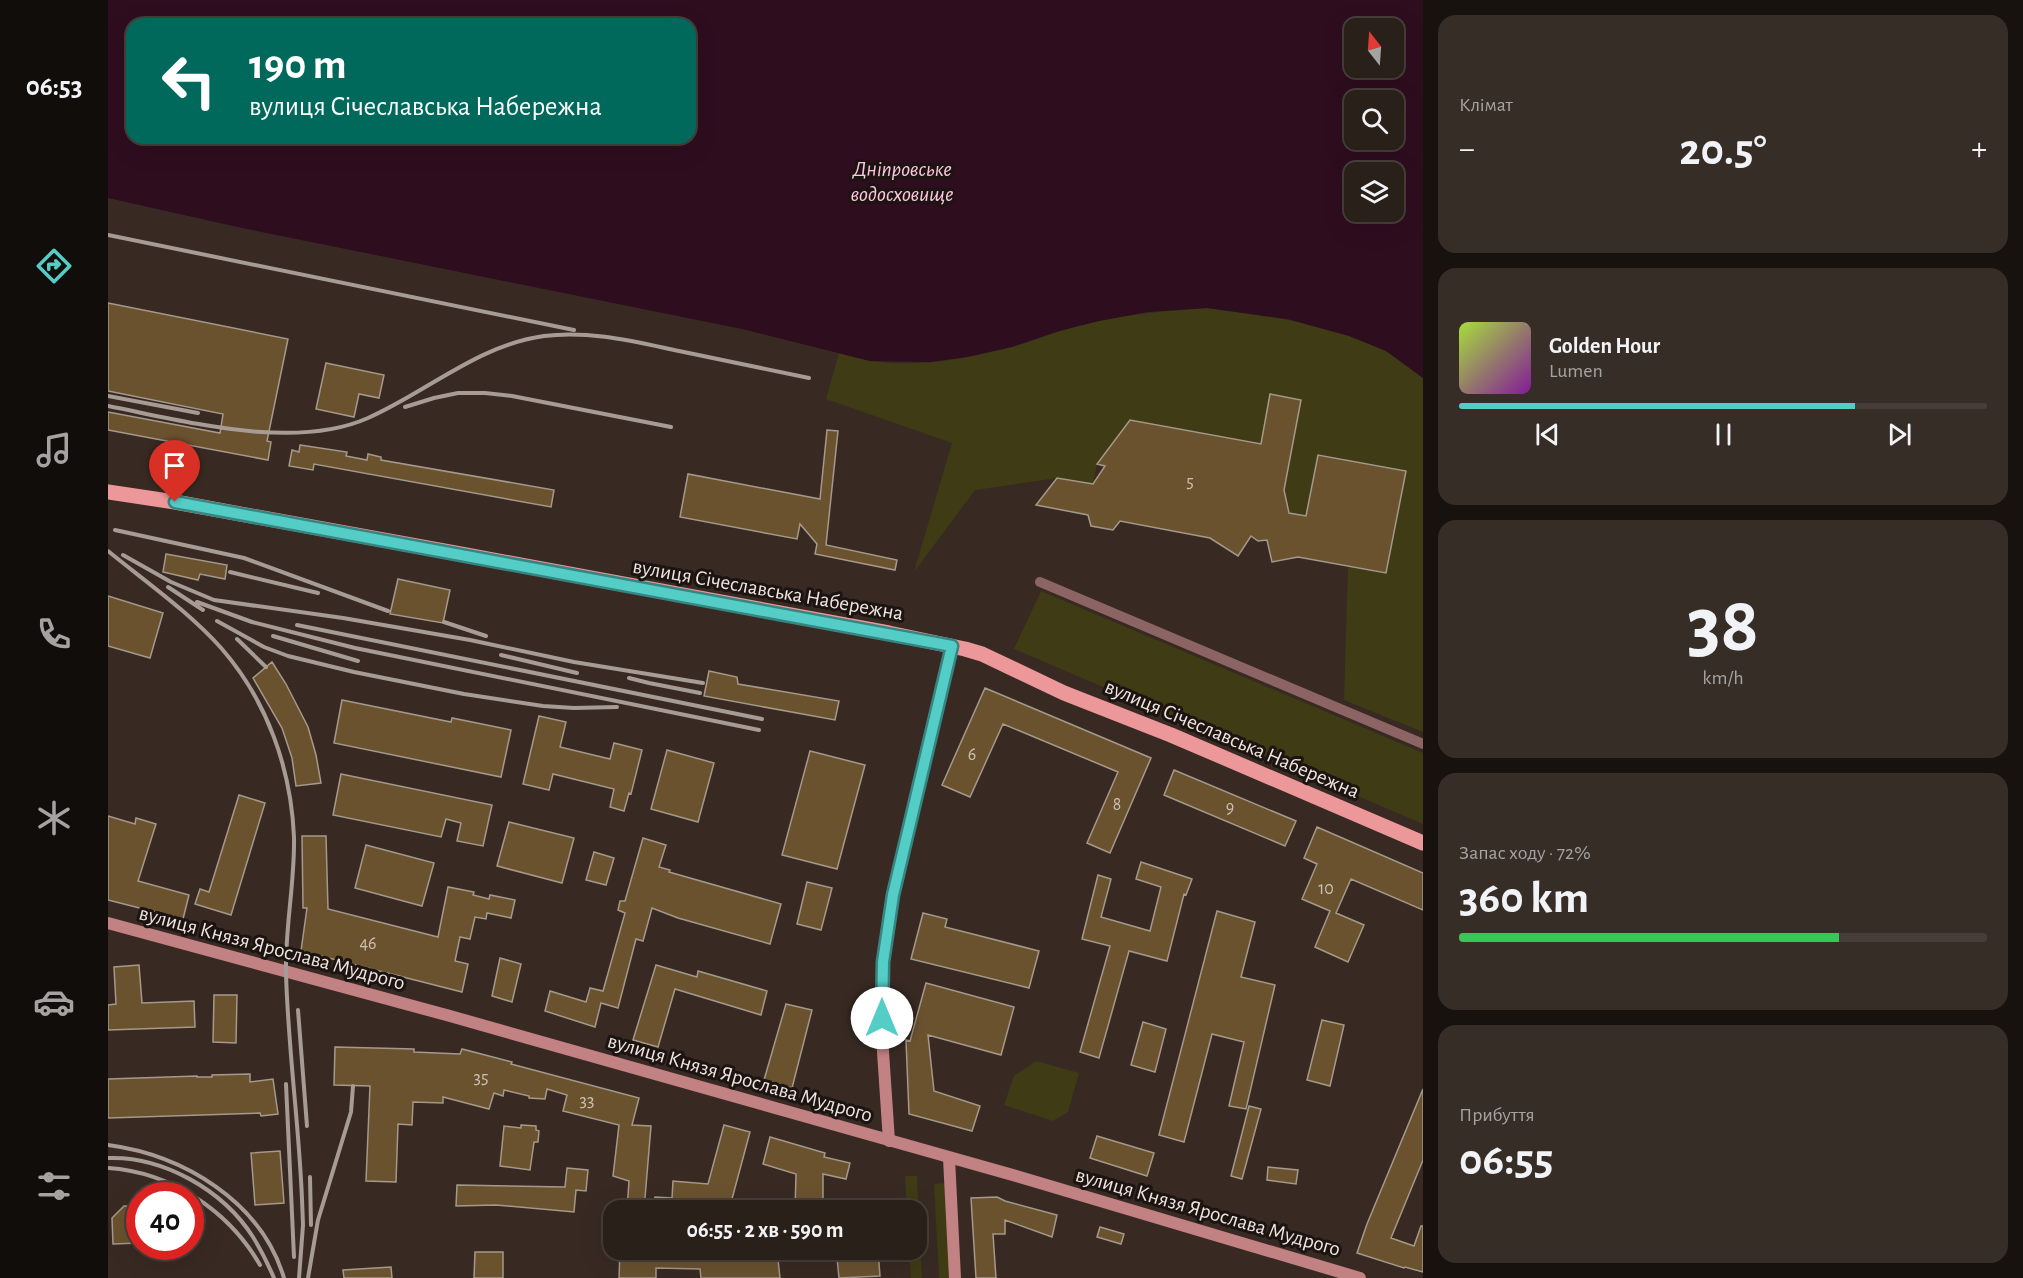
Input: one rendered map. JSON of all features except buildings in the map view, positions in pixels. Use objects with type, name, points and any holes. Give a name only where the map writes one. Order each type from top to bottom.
[{"type":"main road","name":"вулиця Січеславська Набережна","points":[[108,492],[952,646],[982,654],[1064,693],[1172,735],[1423,843]]},
{"type":"main road","points":[[889,1141],[882,1037],[883,962],[893,895],[952,646]]},
{"type":"main road","name":"вулиця Князя Ярослава Мудрого","points":[[108,923],[450,1016],[1360,1278]]},
{"type":"main road","points":[[949,1158],[955,1278]]},
{"type":"street","points":[[1040,582],[1423,744]]},
{"type":"shaded area","points":[[1207,308],[1299,322],[1367,341],[1400,360],[1423,378],[1423,732],[1344,700],[1348,566],[1386,573],[1405,472],[1318,455],[1306,516],[1286,513],[1288,509],[1284,490],[1301,400],[1270,395],[1261,444],[1130,420],[1097,464],[1093,484],[1057,478],[975,490],[914,572],[952,443],[826,399],[839,353],[887,363],[923,363],[959,359],[1022,344],[1076,326],[1112,318]]},
{"type":"shaded area","points":[[1041,591],[1423,753],[1423,824],[1014,649]]},
{"type":"shaded area","points":[[1036,1061],[1079,1073],[1068,1112],[1053,1121],[1004,1105],[1014,1076]]},
{"type":"shaded area","points":[[905,1176],[917,1176],[918,1200],[906,1200]]},
{"type":"shaded area","points":[[945,1183],[950,1278],[939,1278],[934,1184]]},
{"type":"shaded area","points":[[910,1260],[921,1260],[922,1278],[911,1278]]},
{"type":"water","name":"Дніпровське водосховище","points":[[108,0],[1423,0],[1423,378],[1386,351],[1349,336],[1287,319],[1207,308],[1148,312],[1099,321],[1059,331],[1012,347],[930,362],[870,361],[742,329],[242,228],[108,198]]},
{"type":"railway","points":[[108,235],[574,330]]},
{"type":"railway","points":[[108,406],[239,430],[274,433],[339,428],[368,418],[497,349],[520,341],[561,335],[595,336],[629,341],[809,378]]},
{"type":"railway","points":[[405,407],[458,393],[485,393],[512,396],[671,427]]},
{"type":"railway","points":[[108,396],[198,413]]},
{"type":"railway","points":[[115,530],[244,558],[388,611]]},
{"type":"railway","points":[[108,551],[181,610],[222,649],[238,669],[264,713],[282,761],[292,811],[294,837],[286,973],[302,1199],[303,1225],[299,1278]]},
{"type":"railway","points":[[123,555],[171,582],[214,600],[343,618],[470,640],[574,662],[703,683]]},
{"type":"railway","points":[[230,572],[318,593]]},
{"type":"railway","points":[[168,587],[203,610]]},
{"type":"railway","points":[[197,602],[252,622],[355,648],[759,730]]},
{"type":"railway","points":[[217,621],[264,647],[288,656],[354,672],[464,694],[543,706],[617,707]]},
{"type":"railway","points":[[444,622],[486,636]]},
{"type":"railway","points":[[297,625],[762,719]]},
{"type":"railway","points":[[273,636],[358,661]]},
{"type":"railway","points":[[237,639],[266,667]]},
{"type":"railway","points":[[501,655],[577,673]]},
{"type":"railway","points":[[629,678],[700,693]]},
{"type":"railway","points":[[298,1010],[307,1126]]},
{"type":"railway","points":[[286,1084],[294,1257]]},
{"type":"railway","points":[[308,1278],[318,1220],[351,1112],[353,1086]]},
{"type":"railway","points":[[108,1145],[136,1150],[164,1159],[216,1186],[257,1226],[273,1251],[284,1278]]},
{"type":"railway","points":[[108,1158],[150,1163],[190,1179],[208,1191],[240,1220],[256,1242],[274,1278]]},
{"type":"railway","points":[[108,1168],[154,1177],[196,1198],[232,1228],[260,1265]]},
{"type":"railway","points":[[310,1177],[311,1225]]},
{"type":"route","points":[[175,502],[952,646],[893,895],[883,962],[882,1018]]}]
